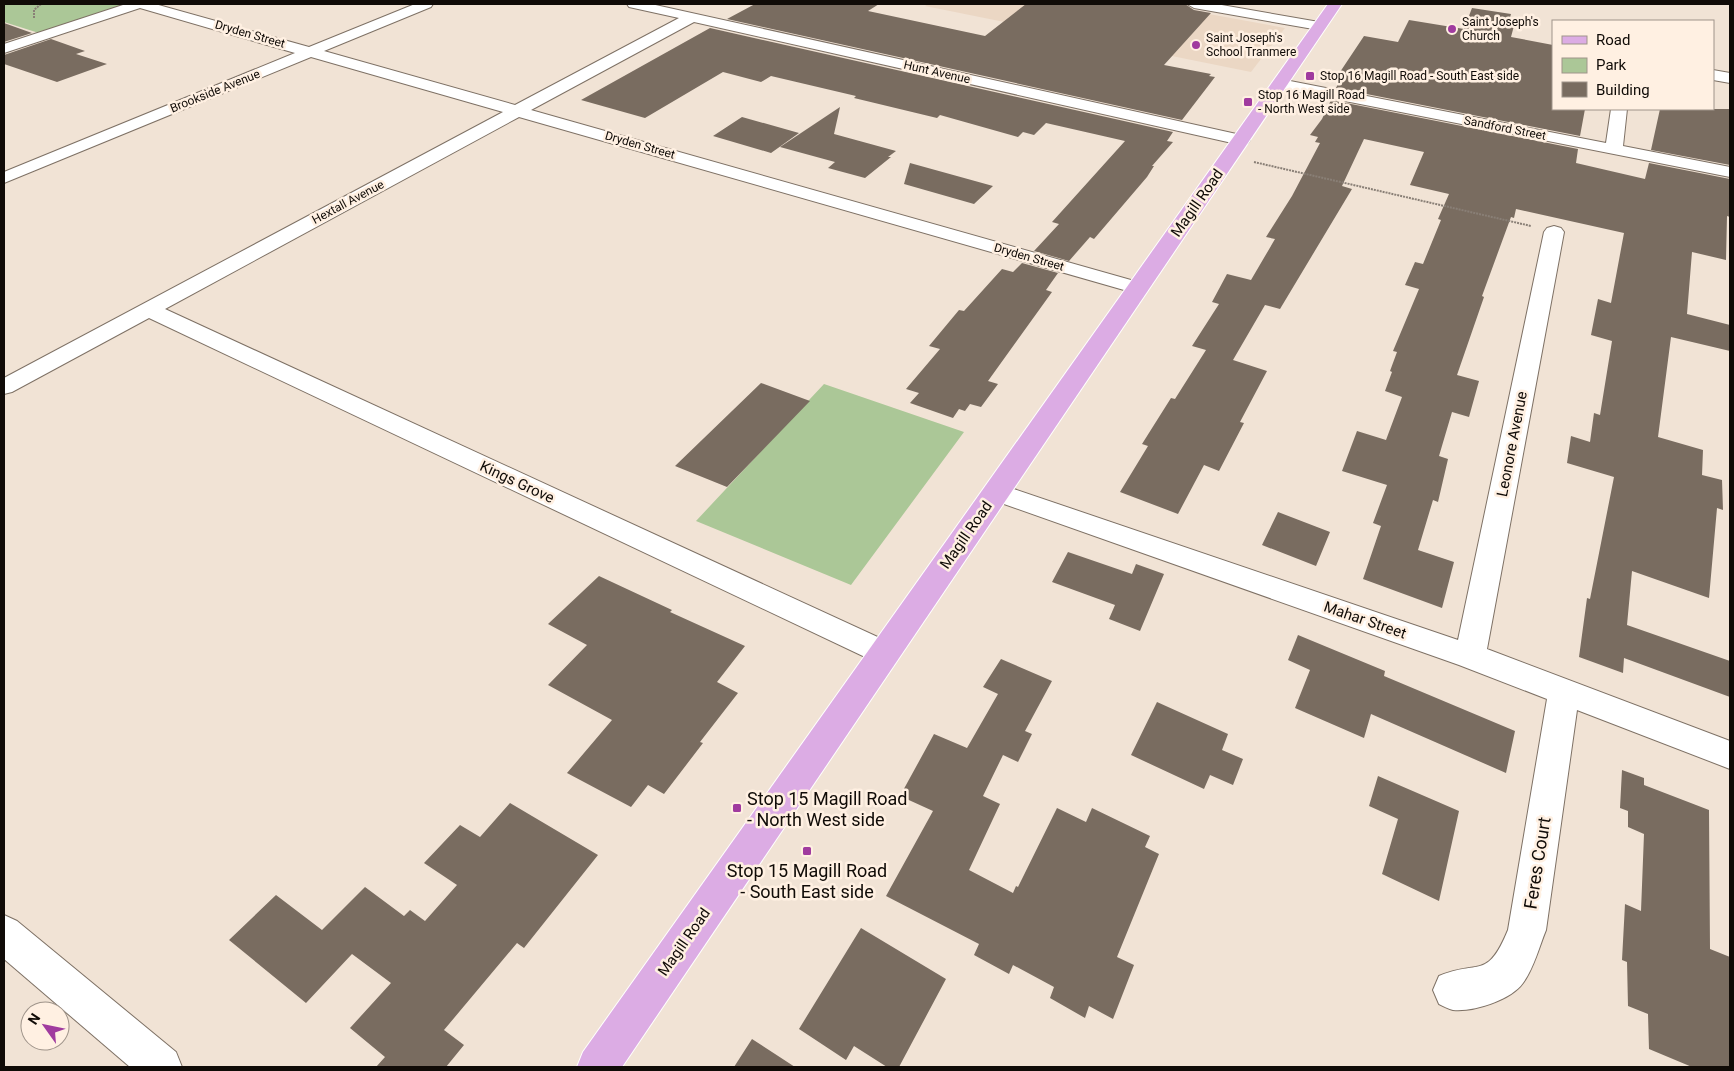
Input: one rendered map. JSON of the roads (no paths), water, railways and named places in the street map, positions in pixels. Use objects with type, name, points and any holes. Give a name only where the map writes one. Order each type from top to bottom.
[{"type":"main road","name":"Magill Road","points":[[598,1067],[1335,4]]},
{"type":"street","points":[[4,49],[140,4]]},
{"type":"street","name":"Dryden Street","points":[[140,4],[311,51],[1138,288]]},
{"type":"street","name":"Brookside Avenue","points":[[4,178],[426,4]]},
{"type":"street","name":"Hunt Avenue","points":[[634,4],[1235,148]]},
{"type":"street","points":[[1194,4],[1319,26]]},
{"type":"street","name":"Hextall Avenue","points":[[4,387],[692,17]]},
{"type":"street","points":[[1714,75],[1730,78]]},
{"type":"street","name":"Sandford Street","points":[[1280,84],[1730,172]]},
{"type":"street","points":[[1614,149],[1620,110]]},
{"type":"street","name":"Leonore Avenue","points":[[1470,656],[1554,232]]},
{"type":"street","name":"Kings Grove","points":[[150,310],[884,654]]},
{"type":"street","name":"Mahar Street","points":[[996,492],[1470,656],[1730,755]]},
{"type":"street","name":"Feres Court","points":[[1453,990],[1478,989],[1500,981],[1515,962],[1527,930],[1564,691]]},
{"type":"street","points":[[4,934],[161,1067]]},
{"type":"place","name":"Saint Joseph's Church","points":[[1452,29]]},
{"type":"place","name":"Saint Joseph's School Tranmere","points":[[1196,45]]},
{"type":"place","name":"Stop 16 Magill Road - South East side","points":[[1310,76]]},
{"type":"place","name":"Stop 16 Magill Road - North West side","points":[[1248,102]]},
{"type":"place","name":"Stop 15 Magill Road - North West side","points":[[737,808]]},
{"type":"place","name":"Stop 15 Magill Road - South East side","points":[[807,851]]}]
